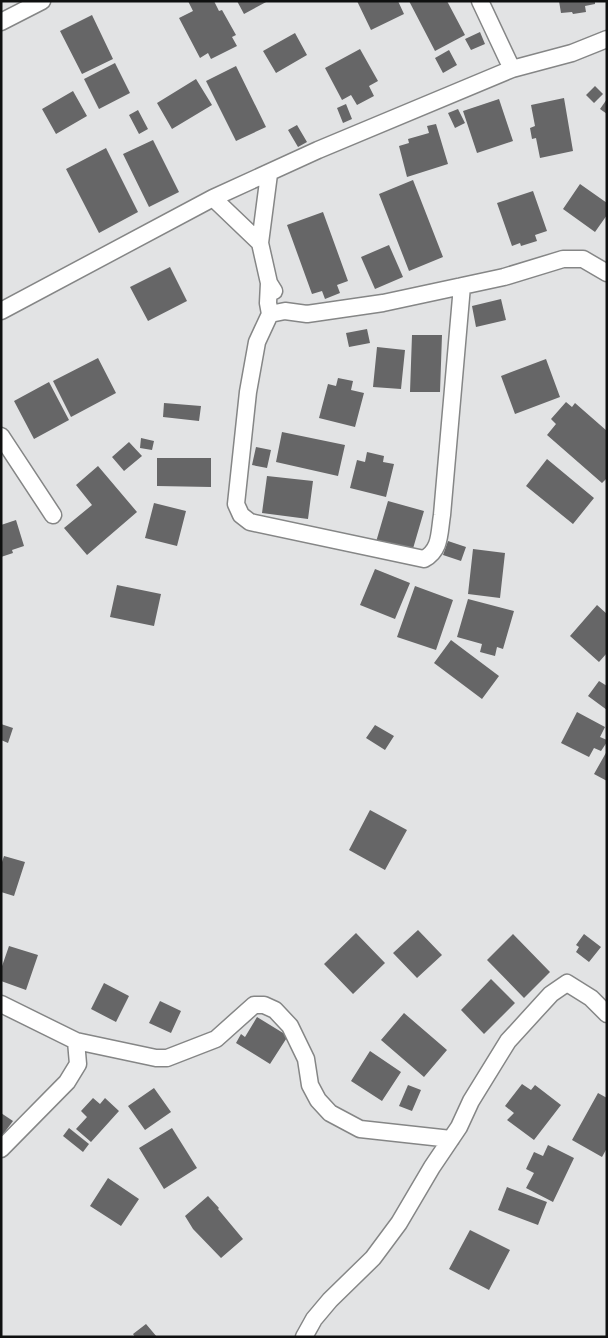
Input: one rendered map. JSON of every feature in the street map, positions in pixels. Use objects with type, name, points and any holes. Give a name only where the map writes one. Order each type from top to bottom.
[{"type":"street","points":[[1,22],[42,1]]},
{"type":"street","points":[[480,1],[512,69]]},
{"type":"street","points":[[1,311],[213,198],[318,150],[512,69],[572,53],[607,39]]},
{"type":"street","points":[[269,174],[260,243],[278,313]]},
{"type":"street","points":[[213,198],[260,243]]},
{"type":"street","points":[[278,313],[306,314],[383,303],[504,277],[563,259],[583,259],[607,273]]},
{"type":"street","points":[[278,313],[257,342],[248,392],[236,504],[241,515],[250,522],[424,559],[431,556],[436,550],[442,515],[462,286]]},
{"type":"street","points":[[1,436],[53,516]]},
{"type":"street","points":[[304,1337],[314,1319],[330,1300],[373,1258],[400,1223],[432,1167],[451,1140],[471,1102],[508,1041],[552,994],[567,983],[591,998],[607,1014]]},
{"type":"street","points":[[1,1004],[76,1040],[150,1057],[167,1058],[216,1039],[254,1006],[264,1004],[275,1010],[290,1026],[306,1059],[310,1085],[318,1100],[330,1113],[360,1129],[451,1140]]},
{"type":"street","points":[[1,1149],[67,1082],[78,1064],[76,1040]]},
{"type":"building","points":[[188,1],[214,1],[219,11],[222,10],[236,35],[232,37],[237,46],[211,59],[208,53],[200,58],[179,18],[193,11]]},
{"type":"building","points":[[237,1],[268,1],[244,14]]},
{"type":"building","points":[[357,1],[398,1],[404,14],[371,30]]},
{"type":"building","points":[[409,1],[447,1],[465,35],[435,51]]},
{"type":"building","points":[[559,1],[595,1],[595,4],[585,6],[586,12],[561,13]]},
{"type":"building","points":[[92,15],[113,59],[82,74],[60,31]]},
{"type":"building","points":[[480,32],[485,44],[471,50],[465,39]]},
{"type":"building","points":[[295,33],[307,55],[276,73],[263,51]]},
{"type":"building","points":[[360,49],[378,81],[369,86],[374,96],[357,105],[351,95],[342,100],[325,68]]},
{"type":"building","points":[[449,50],[457,65],[443,73],[435,58]]},
{"type":"building","points":[[115,63],[130,93],[99,109],[84,79]]},
{"type":"building","points":[[236,66],[266,127],[236,141],[206,81]]},
{"type":"building","points":[[196,79],[212,105],[172,129],[157,103]]},
{"type":"building","points":[[595,86],[603,94],[594,103],[586,95]]},
{"type":"building","points":[[73,91],[87,116],[56,134],[42,109]]},
{"type":"building","points":[[564,98],[573,151],[540,158],[536,138],[532,139],[530,128],[535,126],[531,105]]},
{"type":"building","points":[[499,99],[513,141],[477,153],[463,111]]},
{"type":"building","points":[[607,99],[607,114],[600,109]]},
{"type":"building","points":[[346,104],[352,119],[343,123],[337,108]]},
{"type":"building","points":[[458,109],[465,123],[455,128],[448,113]]},
{"type":"building","points":[[138,110],[148,129],[139,134],[129,115]]},
{"type":"building","points":[[436,124],[448,164],[407,177],[399,146],[409,143],[408,139],[429,133],[427,126]]},
{"type":"building","points":[[297,125],[307,142],[298,147],[288,130]]},
{"type":"building","points":[[153,140],[179,192],[149,207],[123,154]]},
{"type":"building","points":[[106,148],[138,212],[99,233],[66,169]]},
{"type":"building","points":[[413,180],[443,257],[409,271],[379,194]]},
{"type":"building","points":[[580,184],[607,203],[607,215],[595,232],[563,209]]},
{"type":"building","points":[[533,191],[547,231],[535,235],[537,241],[521,246],[520,243],[512,246],[497,203]]},
{"type":"building","points":[[323,212],[348,281],[337,285],[340,293],[325,299],[322,291],[312,294],[287,225]]},
{"type":"building","points":[[389,245],[403,277],[375,289],[361,257]]},
{"type":"building","points":[[170,267],[187,301],[148,321],[130,287]]},
{"type":"building","points":[[501,299],[506,320],[476,327],[472,306]]},
{"type":"building","points":[[367,329],[370,343],[349,347],[346,333]]},
{"type":"building","points":[[412,335],[442,335],[440,392],[410,392]]},
{"type":"building","points":[[377,347],[405,350],[401,389],[373,387]]},
{"type":"building","points":[[98,358],[116,393],[71,417],[53,381]]},
{"type":"building","points":[[546,359],[560,397],[515,414],[501,376]]},
{"type":"building","points":[[338,378],[353,381],[351,390],[364,393],[355,427],[319,418],[328,384],[336,386]]},
{"type":"building","points":[[49,382],[69,420],[34,439],[14,401]]},
{"type":"building","points":[[566,402],[572,407],[575,403],[607,431],[607,478],[602,483],[547,435],[556,424],[551,419]]},
{"type":"building","points":[[164,403],[201,406],[199,421],[163,417]]},
{"type":"building","points":[[282,432],[345,445],[338,476],[276,462]]},
{"type":"building","points":[[141,438],[154,441],[152,450],[140,448]]},
{"type":"building","points":[[129,442],[142,456],[124,471],[112,457]]},
{"type":"building","points":[[256,447],[271,450],[267,468],[252,465]]},
{"type":"building","points":[[367,452],[384,456],[383,462],[394,464],[386,497],[350,488],[357,460],[365,462]]},
{"type":"building","points":[[157,458],[211,458],[211,487],[157,486]]},
{"type":"building","points":[[547,459],[594,498],[573,524],[526,486]]},
{"type":"building","points":[[98,466],[137,512],[87,555],[64,528],[92,505],[76,485]]},
{"type":"building","points":[[267,476],[313,481],[308,519],[262,513]]},
{"type":"building","points":[[388,501],[424,511],[412,552],[376,542]]},
{"type":"building","points":[[154,503],[186,511],[177,546],[145,538]]},
{"type":"building","points":[[16,520],[24,546],[12,550],[13,553],[1,557],[1,525]]},
{"type":"building","points":[[448,541],[466,547],[461,561],[443,555]]},
{"type":"building","points":[[473,549],[505,553],[500,598],[468,594]]},
{"type":"building","points":[[375,569],[410,583],[395,619],[360,605]]},
{"type":"building","points":[[117,585],[161,594],[154,626],[110,617]]},
{"type":"building","points":[[415,586],[453,600],[436,650],[397,637]]},
{"type":"building","points":[[468,599],[514,611],[503,649],[497,647],[495,656],[480,652],[482,644],[457,637]]},
{"type":"building","points":[[597,605],[607,614],[607,653],[599,662],[570,636]]},
{"type":"building","points":[[451,640],[499,676],[482,699],[434,663]]},
{"type":"building","points":[[599,681],[607,686],[607,710],[588,696]]},
{"type":"building","points":[[577,712],[605,727],[600,737],[607,740],[607,742],[601,751],[594,748],[589,757],[561,743]]},
{"type":"building","points":[[1,724],[13,728],[8,743],[1,740]]},
{"type":"building","points":[[375,725],[394,736],[385,750],[366,738]]},
{"type":"building","points":[[607,751],[607,781],[594,774]]},
{"type":"building","points":[[370,810],[407,830],[385,870],[349,850]]},
{"type":"building","points":[[4,856],[25,862],[14,896],[1,892],[1,865]]},
{"type":"building","points":[[418,930],[442,955],[417,978],[393,953]]},
{"type":"building","points":[[356,933],[385,963],[353,994],[324,964]]},
{"type":"building","points":[[513,934],[550,972],[524,998],[487,960]]},
{"type":"building","points":[[584,934],[601,947],[589,962],[576,952],[579,947],[576,945]]},
{"type":"building","points":[[9,946],[38,955],[26,990],[1,981],[1,969]]},
{"type":"building","points":[[491,979],[515,1003],[484,1034],[461,1010]]},
{"type":"building","points":[[104,983],[129,996],[116,1022],[91,1009]]},
{"type":"building","points":[[160,1001],[181,1011],[171,1033],[149,1023]]},
{"type":"building","points":[[404,1013],[447,1050],[424,1077],[381,1040]]},
{"type":"building","points":[[257,1017],[288,1036],[270,1064],[236,1043],[241,1034],[245,1037]]},
{"type":"building","points":[[370,1051],[401,1072],[382,1101],[351,1081]]},
{"type":"building","points":[[522,1084],[531,1090],[535,1085],[561,1105],[534,1140],[507,1120],[514,1113],[505,1106]]},
{"type":"building","points":[[408,1085],[421,1090],[412,1111],[399,1106]]},
{"type":"building","points":[[154,1088],[171,1112],[145,1130],[128,1106]]},
{"type":"building","points":[[598,1093],[607,1098],[607,1148],[602,1157],[572,1140]]},
{"type":"building","points":[[93,1098],[100,1104],[105,1098],[119,1111],[91,1142],[76,1129],[87,1117],[81,1111]]},
{"type":"building","points":[[1,1113],[13,1121],[1,1137]]},
{"type":"building","points":[[69,1128],[89,1144],[83,1152],[63,1136]]},
{"type":"building","points":[[172,1128],[197,1168],[164,1189],[139,1148]]},
{"type":"building","points":[[548,1145],[574,1158],[553,1202],[526,1188],[534,1173],[526,1169],[534,1152],[543,1156]]},
{"type":"building","points":[[108,1178],[139,1199],[121,1226],[90,1206]]},
{"type":"building","points":[[507,1187],[547,1202],[538,1225],[498,1210]]},
{"type":"building","points":[[208,1196],[243,1239],[221,1258],[193,1229],[185,1216]]},
{"type":"building","points":[[470,1230],[510,1250],[489,1290],[449,1269]]},
{"type":"building","points":[[146,1324],[157,1337],[135,1337],[133,1334]]}]
